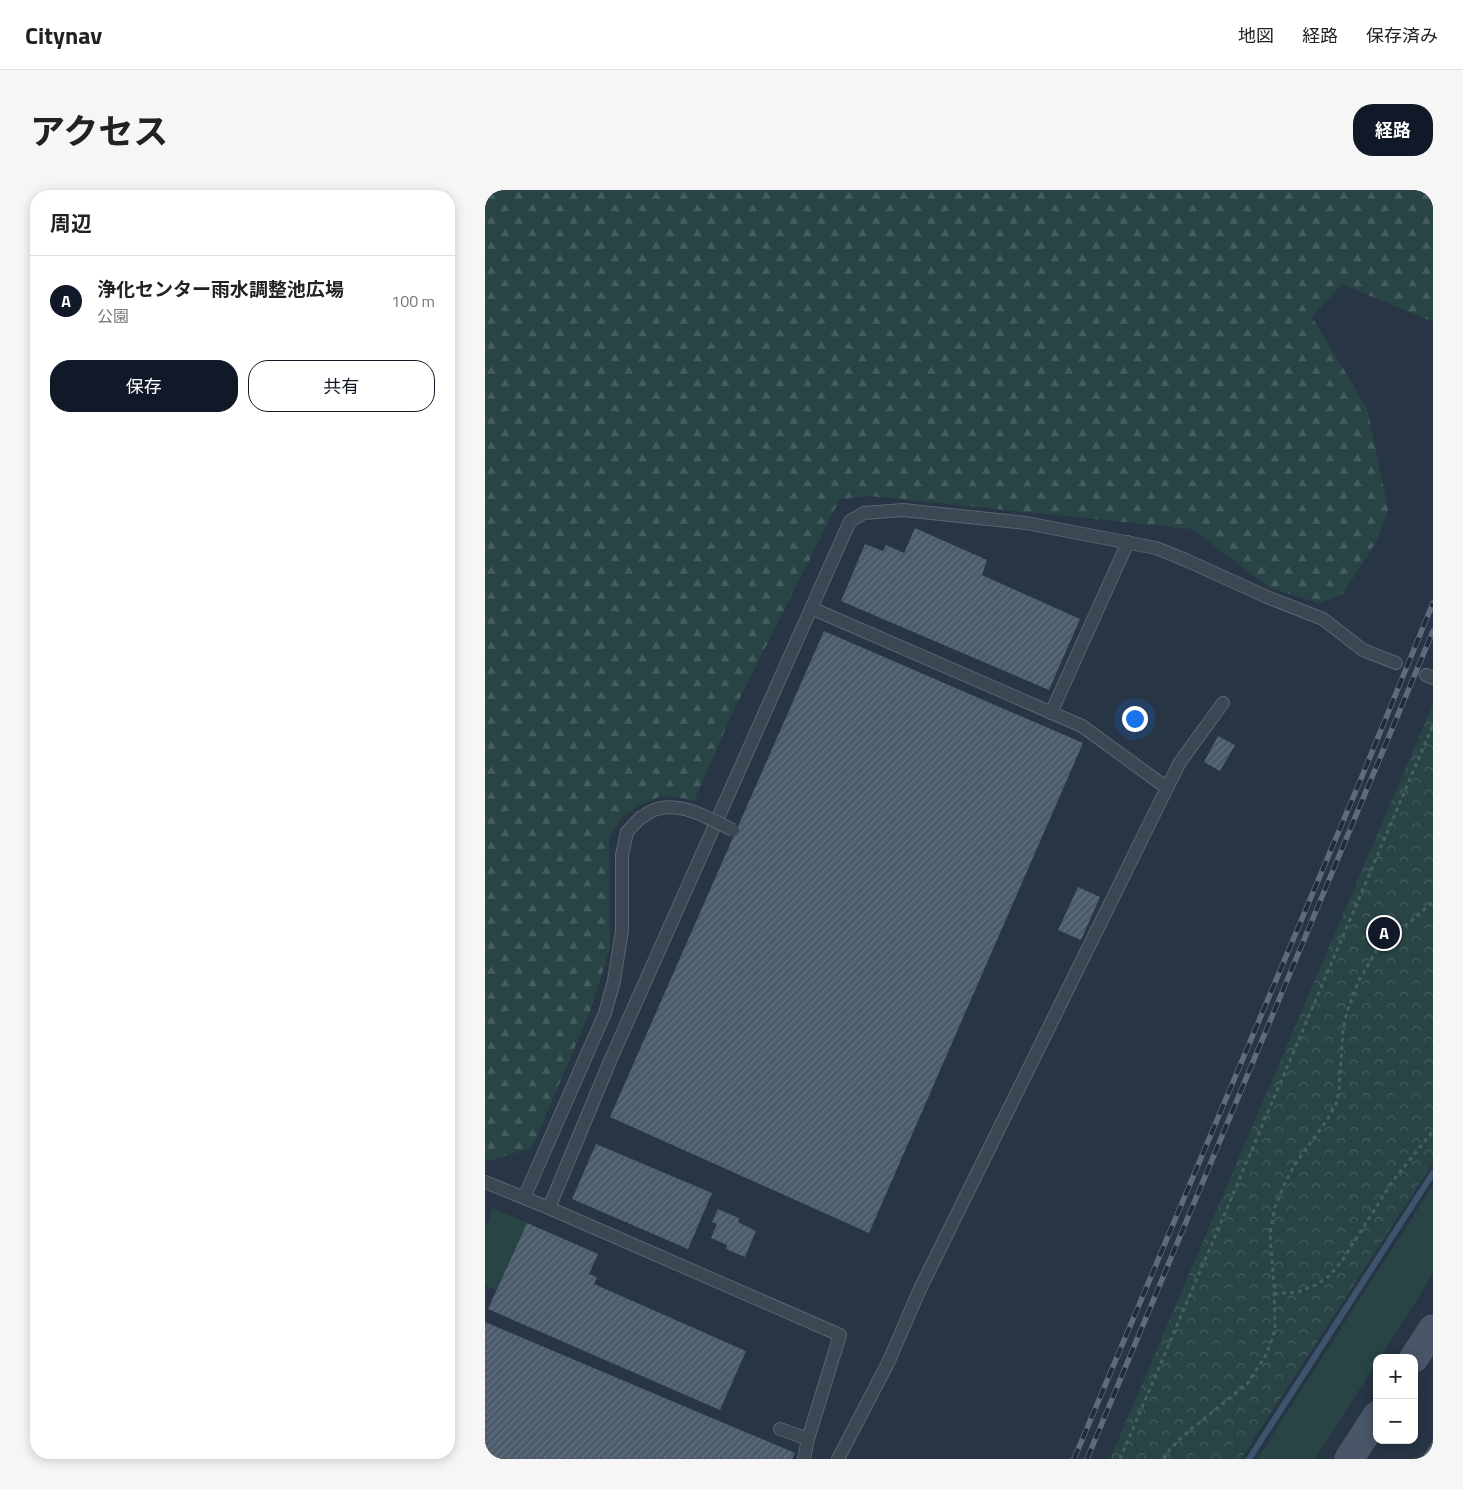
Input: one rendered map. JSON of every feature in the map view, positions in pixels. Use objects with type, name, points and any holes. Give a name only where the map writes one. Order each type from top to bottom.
[{"type":"main road","points":[[1417,1354],[1433,1329]]},
{"type":"main road","points":[[1349,1459],[1373,1422]]},
{"type":"lane","points":[[549,1208],[610,1061],[849,521],[864,513],[903,510],[1026,524],[1156,548],[1267,597],[1323,619],[1363,650],[1396,663]]},
{"type":"lane","points":[[1051,714],[1128,542]]},
{"type":"lane","points":[[811,608],[1082,726],[1167,788]]},
{"type":"lane","points":[[837,1459],[888,1363],[919,1289],[1180,762],[1223,703]]},
{"type":"lane","points":[[524,1198],[605,1013],[614,981],[622,930],[622,855],[627,832],[640,818],[653,810],[670,807],[690,810],[733,830]]},
{"type":"lane","points":[[486,1186],[549,1208],[840,1336],[808,1439],[804,1459]]},
{"type":"lane","points":[[780,1429],[808,1439]]},
{"type":"path","points":[[1120,1459],[1433,725]]},
{"type":"path","points":[[1164,1459],[1170,1449],[1184,1435],[1237,1394],[1248,1383],[1266,1355],[1275,1326],[1270,1234],[1275,1207],[1295,1164],[1327,1120],[1336,1104],[1339,1091],[1343,1029],[1359,980],[1377,950],[1433,902]]},
{"type":"path","points":[[1274,1294],[1298,1292],[1316,1285],[1329,1276],[1342,1261],[1393,1182],[1433,1131]]},
{"type":"green space","points":[[485,190],[1433,190],[1433,322],[1342,284],[1312,317],[1367,408],[1388,509],[1378,539],[1343,594],[1319,603],[1270,588],[1192,529],[870,496],[840,499],[733,712],[694,801],[661,796],[640,805],[623,817],[609,836],[610,948],[591,1009],[532,1148],[488,1161],[485,1160]]},
{"type":"green space","points":[[1433,704],[1433,1163],[1241,1459],[1110,1459]]},
{"type":"green space","points":[[1433,1185],[1433,1274],[1383,1354],[1373,1354],[1373,1368],[1315,1459],[1257,1459]]},
{"type":"green space","points":[[493,1208],[527,1223],[496,1290],[485,1285],[485,1228]]},
{"type":"building","points":[[915,528],[987,560],[982,575],[1080,619],[1049,690],[841,601],[865,544],[883,551],[886,545],[904,553]]},
{"type":"building","points":[[824,631],[1083,743],[869,1233],[610,1117]]},
{"type":"building","points":[[1218,736],[1235,745],[1220,771],[1204,762]]},
{"type":"building","points":[[1078,887],[1100,897],[1081,940],[1058,930]]},
{"type":"building","points":[[596,1144],[712,1193],[688,1249],[572,1199]]},
{"type":"building","points":[[718,1209],[739,1218],[738,1222],[756,1231],[745,1257],[726,1249],[727,1245],[711,1238],[717,1224],[712,1222]]},
{"type":"building","points":[[527,1223],[598,1254],[589,1274],[597,1277],[594,1284],[746,1351],[720,1410],[488,1309]]},
{"type":"building","points":[[485,1322],[795,1453],[792,1459],[485,1459]]},
{"type":"building","points":[[1433,1441],[1433,1459],[1421,1459]]},
{"type":"waterway","points":[[1249,1459],[1433,1173]]},
{"type":"railway","points":[[1074,1459],[1363,774],[1433,603]]},
{"type":"railway","points":[[1087,1459],[1433,631]]},
{"type":"place","name":"浄化センター雨水調整池広場","points":[[1384,933]]}]
